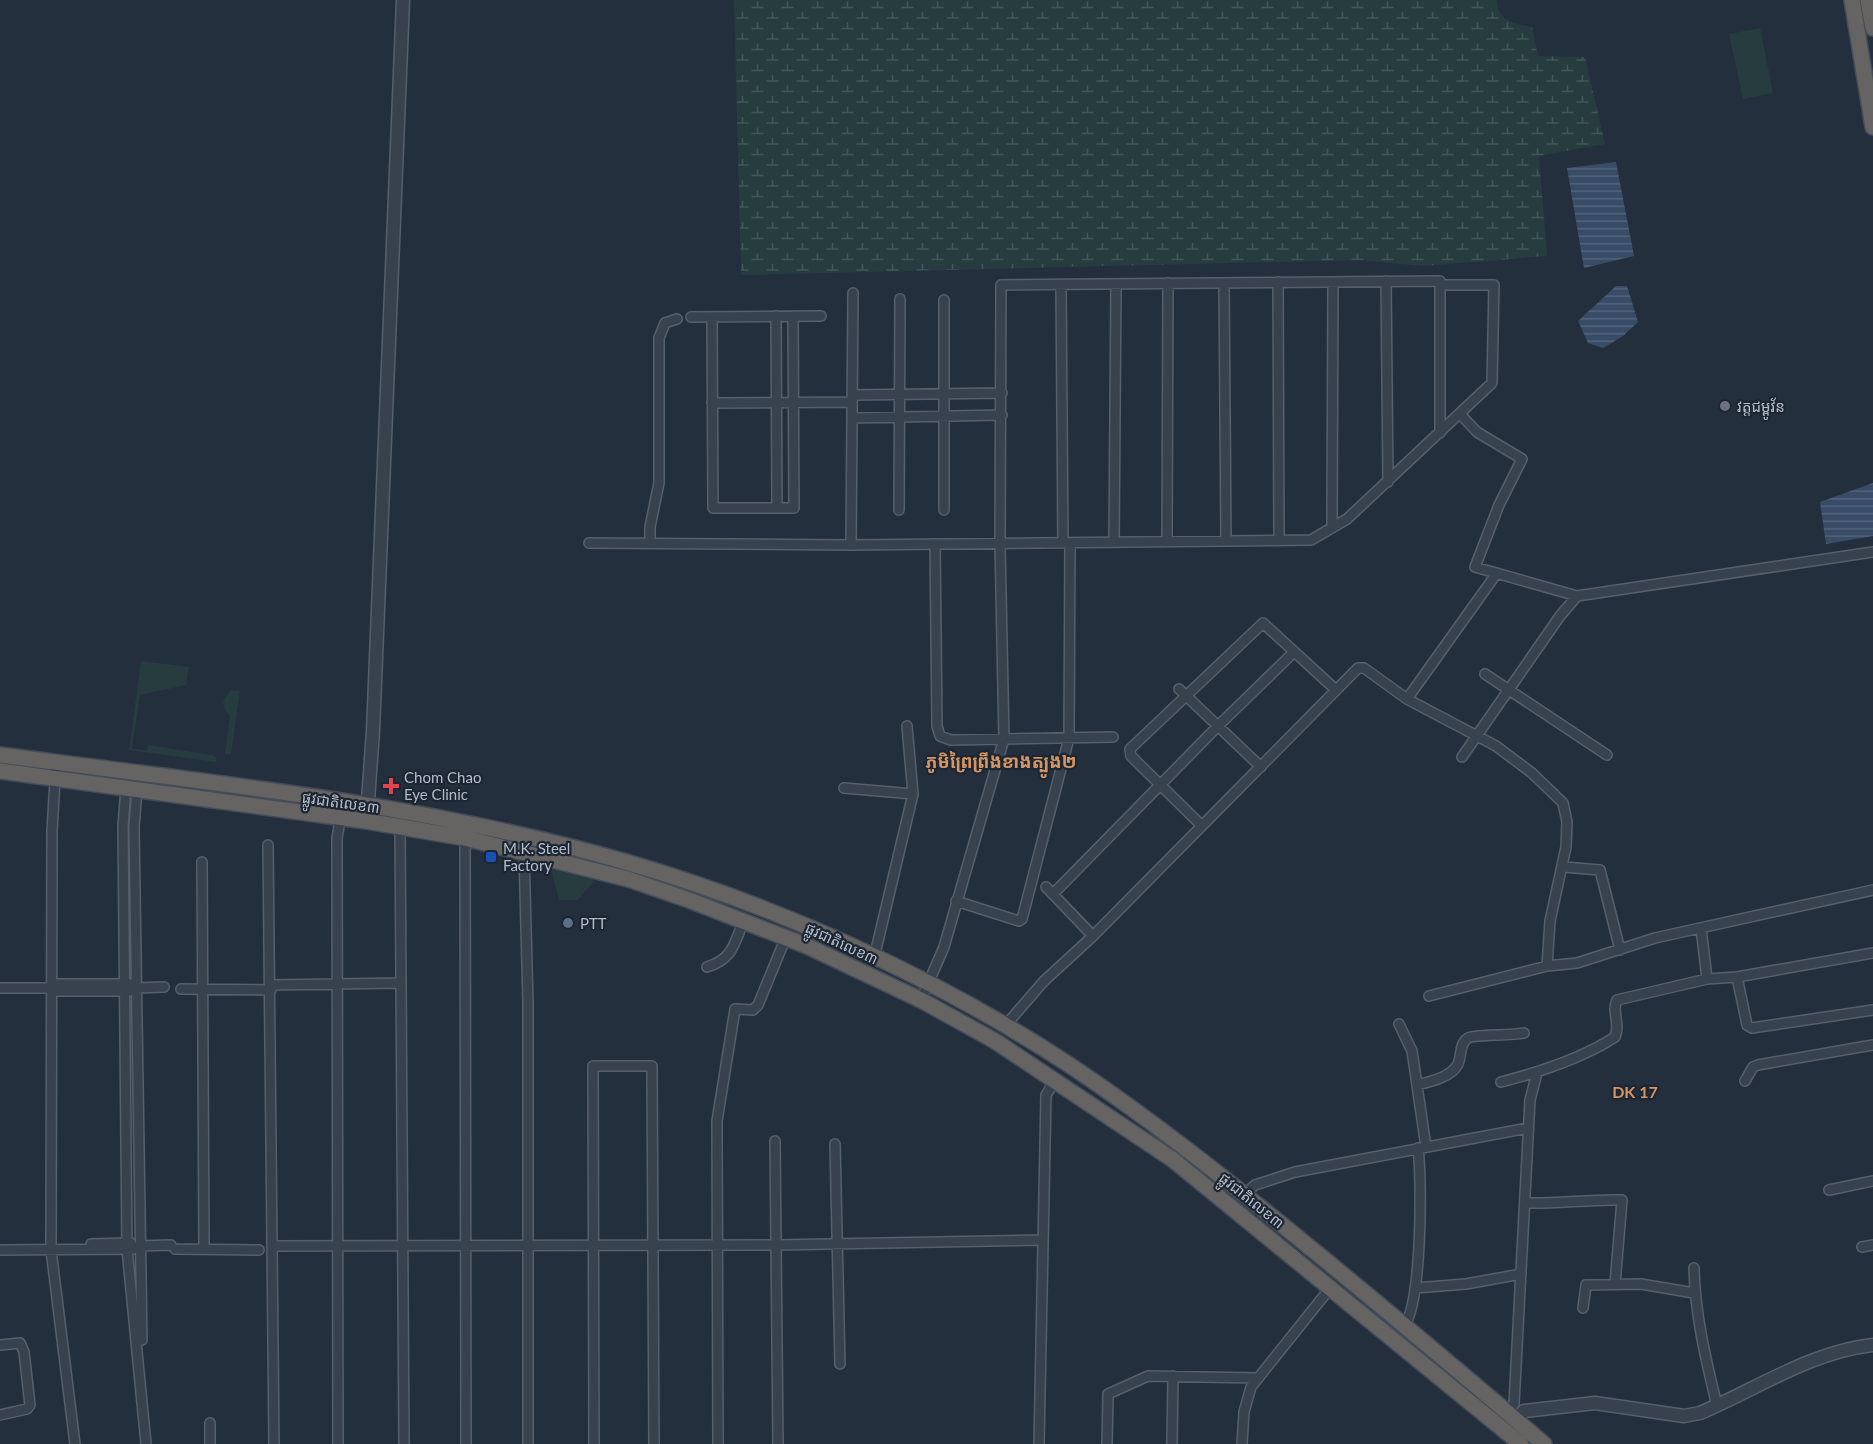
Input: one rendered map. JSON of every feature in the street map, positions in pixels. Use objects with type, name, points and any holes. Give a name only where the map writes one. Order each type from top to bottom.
[{"type":"highway","points":[[1852,0],[1873,127]]},
{"type":"highway","points":[[1868,0],[1873,28]]},
{"type":"highway","name":"ផ្លូវជាតិលេខ៣","points":[[0,755],[131,788],[342,810],[368,806],[511,832],[631,863],[751,904],[874,958],[928,984],[1005,1026],[1067,1064],[1170,1135],[1404,1326],[1515,1412],[1544,1444]]},
{"type":"highway","name":"ផ្លូវជាតិលេខ៣","points":[[0,771],[55,770],[342,810],[366,821],[465,838],[628,879],[786,937],[921,1000],[995,1041],[1056,1079],[1172,1159],[1521,1444]]},
{"type":"street","points":[[366,821],[403,0]]},
{"type":"street","points":[[921,1000],[944,947],[1004,739],[1000,544],[1001,285],[1440,280],[1440,433]]},
{"type":"street","points":[[1386,281],[1388,482]]},
{"type":"street","points":[[1278,282],[1279,540]]},
{"type":"street","points":[[1332,528],[1333,282]]},
{"type":"street","points":[[1167,542],[1168,283]]},
{"type":"street","points":[[1224,283],[1226,541]]},
{"type":"street","points":[[1114,542],[1116,284]]},
{"type":"street","points":[[956,901],[1019,921],[1022,919],[1069,738],[1061,285]]},
{"type":"street","points":[[589,543],[851,546],[1311,540],[1347,519],[1493,381],[1494,285],[1440,285]]},
{"type":"street","points":[[851,546],[853,293]]},
{"type":"street","points":[[899,510],[900,299]]},
{"type":"street","points":[[944,300],[944,510]]},
{"type":"street","points":[[776,316],[777,508]]},
{"type":"street","points":[[712,317],[713,508],[794,508],[793,316]]},
{"type":"street","points":[[691,317],[822,316]]},
{"type":"street","points":[[650,543],[650,527],[659,483],[659,338],[665,323],[677,319]]},
{"type":"street","points":[[712,403],[776,403],[899,394],[1002,393]]},
{"type":"street","points":[[1460,414],[1477,432],[1522,459],[1499,505],[1475,567],[1577,596],[1873,552]]},
{"type":"street","points":[[852,418],[1002,415]]},
{"type":"street","points":[[936,544],[937,726],[940,736],[951,740],[1113,737]]},
{"type":"street","points":[[1407,699],[1497,573]]},
{"type":"street","points":[[1462,757],[1560,616],[1577,596]]},
{"type":"street","points":[[1202,826],[1129,753],[1263,623],[1336,690]]},
{"type":"street","points":[[1093,936],[1050,891],[1161,786],[1219,724],[1294,652]]},
{"type":"street","points":[[1005,1026],[1044,981],[1093,936],[1362,666],[1407,699],[1478,735],[1532,773],[1563,803],[1567,822],[1564,867],[1550,921],[1547,966]]},
{"type":"street","points":[[1485,674],[1607,754]]},
{"type":"street","points":[[1179,688],[1219,724],[1261,767]]},
{"type":"street","points":[[874,958],[913,794],[908,726]]},
{"type":"street","points":[[55,770],[51,988],[51,1247],[75,1444]]},
{"type":"street","points":[[131,788],[123,826],[127,1246],[146,1444]]},
{"type":"street","points":[[131,788],[134,827],[139,1246],[144,1418]]},
{"type":"street","points":[[844,788],[913,794]]},
{"type":"street","points":[[338,1444],[336,984],[337,838],[342,810]]},
{"type":"street","points":[[400,826],[404,1444]]},
{"type":"street","points":[[465,838],[466,1444]]},
{"type":"street","points":[[268,844],[274,1444]]},
{"type":"street","points":[[525,852],[529,1245],[528,1444]]},
{"type":"street","points":[[202,862],[204,1249]]},
{"type":"street","points":[[1564,867],[1600,870],[1620,950]]},
{"type":"street","points":[[1429,996],[1547,966],[1577,963],[1701,928],[1873,890]]},
{"type":"street","points":[[706,967],[721,963],[728,956],[744,920]]},
{"type":"street","points":[[1701,928],[1707,979]]},
{"type":"street","points":[[718,1444],[715,1245],[717,1121],[735,1009],[753,1010],[758,1005],[786,937]]},
{"type":"street","points":[[1501,1082],[1537,1073],[1615,1037],[1618,1026],[1614,1007],[1617,1000],[1707,979],[1737,977],[1873,953]]},
{"type":"street","points":[[1737,977],[1747,1025],[1752,1028],[1873,1010]]},
{"type":"street","points":[[181,989],[400,983]]},
{"type":"street","points":[[0,988],[164,987]]},
{"type":"street","points":[[1400,1024],[1412,1051],[1422,1148],[1415,1288],[1411,1317],[1404,1326]]},
{"type":"street","points":[[1417,1085],[1434,1081],[1451,1071],[1458,1064],[1462,1046],[1468,1039],[1478,1035],[1498,1037],[1524,1033]]},
{"type":"street","points":[[1745,1081],[1753,1067],[1758,1065],[1873,1045]]},
{"type":"street","points":[[594,1444],[593,1066],[652,1066],[654,1444]]},
{"type":"street","points":[[1537,1073],[1530,1100],[1528,1128],[1515,1412],[1594,1403],[1684,1416],[1717,1406],[1833,1353],[1873,1345]]},
{"type":"street","points":[[1039,1444],[1046,1095],[1056,1079]]},
{"type":"street","points":[[1245,1194],[1255,1185],[1296,1172],[1528,1128]]},
{"type":"street","points":[[775,1141],[778,1444]]},
{"type":"street","points":[[835,1144],[840,1364]]},
{"type":"street","points":[[1828,1190],[1873,1181]]},
{"type":"street","points":[[1525,1203],[1563,1204],[1584,1199],[1622,1200],[1615,1284]]},
{"type":"street","points":[[273,1246],[776,1245],[1042,1240]]},
{"type":"street","points":[[1862,1247],[1873,1245]]},
{"type":"street","points":[[0,1250],[127,1246],[259,1250]]},
{"type":"street","points":[[1694,1268],[1694,1293],[1717,1406]]},
{"type":"street","points":[[1415,1288],[1466,1284],[1521,1274]]},
{"type":"street","points":[[1583,1308],[1586,1285],[1641,1284],[1694,1293]]},
{"type":"street","points":[[1242,1444],[1246,1398],[1257,1378],[1331,1287]]},
{"type":"street","points":[[0,1345],[20,1343],[24,1352],[30,1405],[21,1412],[0,1415]]},
{"type":"street","points":[[1107,1444],[1107,1394],[1148,1376],[1257,1378]]},
{"type":"street","points":[[1172,1444],[1173,1376]]},
{"type":"street","points":[[210,1423],[210,1444]]},
{"type":"green space","points":[[734,0],[1497,0],[1503,17],[1514,23],[1532,27],[1538,56],[1585,57],[1605,144],[1539,156],[1547,256],[1424,266],[1359,260],[741,275]]},
{"type":"green space","points":[[1760,28],[1773,93],[1743,99],[1729,34]]},
{"type":"green space","points":[[141,661],[189,667],[186,685],[140,695],[132,749],[147,751],[148,745],[212,755],[216,758],[216,762],[129,750]]},
{"type":"green space","points":[[240,690],[231,754],[225,754],[230,715],[225,710],[223,702],[230,691]]},
{"type":"green space","points":[[551,869],[595,880],[578,900],[559,900]]},
{"type":"water","points":[[1616,162],[1634,256],[1584,268],[1567,168]]},
{"type":"water","points":[[1616,286],[1627,286],[1638,322],[1623,336],[1603,348],[1588,343],[1578,321]]},
{"type":"water","points":[[1873,483],[1873,536],[1826,544],[1820,502]]},
{"type":"place","name":"វត្តជម្ពូវ័ន","points":[[1725,406]]},
{"type":"place","name":"Chom Chao Eye Clinic","points":[[391,786]]},
{"type":"place","name":"M.K. Steel Factory","points":[[491,857]]},
{"type":"place","name":"PTT","points":[[568,923]]},
{"type":"district","name":"ភូមិព្រៃព្រីងខាងត្បូង២","points":[[1001,761]]},
{"type":"district","name":"DK 17","points":[[1635,1091]]}]
